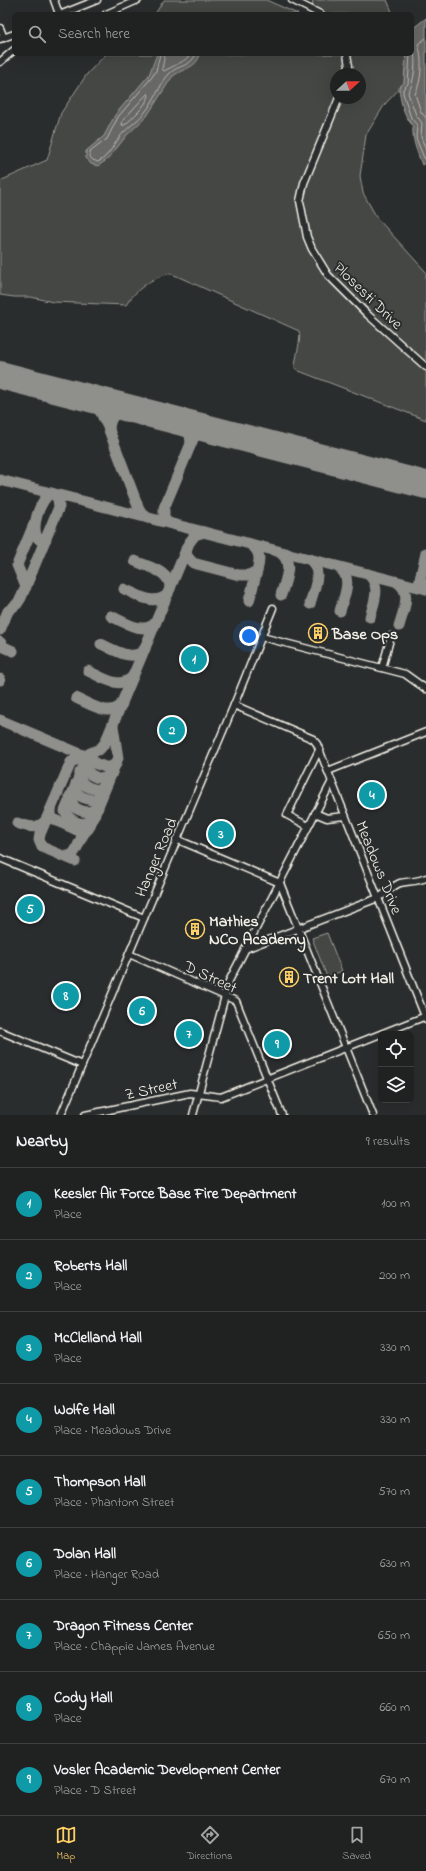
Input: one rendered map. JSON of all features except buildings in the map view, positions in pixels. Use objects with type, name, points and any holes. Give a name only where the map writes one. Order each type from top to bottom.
[{"type":"street","points":[[54,0],[58,12]]},
{"type":"street","points":[[67,12],[98,0]]},
{"type":"street","points":[[111,12],[138,0]]},
{"type":"street","points":[[292,0],[316,12]]},
{"type":"street","points":[[0,28],[2,39],[12,35]]},
{"type":"street","points":[[0,62],[12,52]]},
{"type":"street","points":[[347,56],[348,68]]},
{"type":"street","name":"Plosesti Drive","points":[[337,104],[304,183],[300,201],[307,237],[312,249],[328,274],[368,315],[426,367]]},
{"type":"street","name":"Hanger Road","points":[[61,1115],[176,839],[234,705],[273,608]]},
{"type":"street","points":[[382,668],[391,636]]},
{"type":"street","points":[[262,637],[405,674],[426,690]]},
{"type":"street","name":"Meadows Drive","points":[[234,705],[313,739],[328,771],[426,1017]]},
{"type":"street","points":[[328,771],[426,732]]},
{"type":"street","points":[[308,826],[287,815],[319,750]]},
{"type":"street","points":[[193,1115],[225,994],[244,950],[332,781]]},
{"type":"street","points":[[315,812],[327,818],[345,816]]},
{"type":"street","points":[[176,839],[280,883],[373,1115]]},
{"type":"street","points":[[0,858],[144,918]]},
{"type":"street","points":[[244,950],[378,898],[389,892],[398,884],[417,882],[426,878]]},
{"type":"street","name":"D Street","points":[[129,954],[236,1000],[282,1115]]},
{"type":"street","name":"Z Street","points":[[85,1115],[190,1093],[221,1097],[426,1017]]},
{"type":"street","points":[[0,1031],[82,1065]]},
{"type":"shaded area","points":[[164,0],[266,0],[293,12],[156,12]]},
{"type":"shaded area","points":[[313,0],[387,0],[392,12],[311,12]]},
{"type":"shaded area","points":[[104,56],[406,56],[404,84],[385,104],[366,135],[360,176],[363,193],[377,218],[426,272],[426,420],[299,371],[295,368],[300,338],[299,331],[170,273],[145,285],[130,299],[126,305],[53,302],[31,297],[0,295],[0,181],[47,160],[61,113],[87,74]]},
{"type":"shaded area","points":[[327,933],[342,971],[327,977],[312,938]]},
{"type":"water","points":[[426,18],[426,165],[425,163],[422,165],[414,141],[413,126],[407,118],[403,108],[399,87],[404,83],[406,56],[414,56],[414,27]]},
{"type":"water","points":[[156,56],[199,56],[196,63],[172,77],[147,116],[127,135],[108,159],[98,166],[91,164],[86,158],[86,151],[104,136],[115,115],[149,75]]},
{"type":"taxiway","points":[[84,396],[100,411],[109,429]]},
{"type":"taxiway","points":[[131,408],[115,414],[109,425],[109,430],[139,509],[144,516],[148,518]]},
{"type":"taxiway","points":[[181,422],[190,435],[191,443]]},
{"type":"taxiway","points":[[169,523],[164,519],[164,508],[193,439],[198,431],[208,429]]},
{"type":"taxiway","points":[[0,480],[426,589]]},
{"type":"taxiway","points":[[46,539],[40,540],[37,536],[35,523],[43,502],[51,493]]},
{"type":"taxiway","points":[[0,630],[8,611],[17,604],[21,598],[59,507],[58,499],[54,494]]},
{"type":"taxiway","points":[[26,587],[17,565],[34,524]]},
{"type":"taxiway","points":[[75,861],[42,847],[39,840],[40,834],[71,762],[100,749],[105,743],[189,543],[195,535],[204,532]]},
{"type":"taxiway","points":[[186,549],[187,556],[193,563],[239,575],[249,575],[257,571],[259,563],[258,553],[250,544]]},
{"type":"taxiway","points":[[279,552],[284,556],[288,566],[288,572],[281,595]]},
{"type":"taxiway","points":[[426,553],[420,579],[426,589]]},
{"type":"taxiway","points":[[309,559],[314,563],[317,574],[317,580],[310,604]]},
{"type":"taxiway","points":[[135,561],[158,570],[167,578],[170,589]]},
{"type":"taxiway","points":[[338,567],[343,571],[347,581],[340,611]]},
{"type":"taxiway","points":[[249,601],[257,571]]},
{"type":"taxiway","points":[[368,574],[375,584],[376,589],[375,600],[370,617]]},
{"type":"taxiway","points":[[397,582],[402,586],[406,596],[406,602],[399,626]]},
{"type":"taxiway","points":[[124,589],[140,597],[152,600],[163,598],[168,594]]},
{"type":"taxiway","points":[[111,616],[140,628],[146,628],[156,622]]},
{"type":"taxiway","points":[[0,642],[4,647],[13,651]]},
{"type":"taxiway","points":[[101,644],[118,652],[129,655],[135,655],[145,649]]},
{"type":"taxiway","points":[[88,671],[117,683],[128,680],[133,676]]},
{"type":"taxiway","points":[[76,698],[106,710],[112,710],[122,704]]},
{"type":"taxiway","points":[[0,720],[83,755]]},
{"type":"taxiway","points":[[62,856],[71,855],[76,850],[83,834],[89,828],[118,758],[113,726]]},
{"type":"taxiway","points":[[93,752],[90,755],[94,763],[108,768],[116,764]]},
{"type":"taxiway","points":[[90,753],[65,811],[73,821],[85,823],[93,819]]},
{"type":"taxiway","points":[[85,762],[86,769],[92,776],[102,779],[111,775]]},
{"type":"taxiway","points":[[80,772],[82,782],[90,788],[98,790],[107,784]]},
{"type":"taxiway","points":[[76,783],[76,792],[82,797],[94,801],[102,796]]},
{"type":"taxiway","points":[[70,796],[74,807],[80,810],[89,812],[98,808]]},
{"type":"taxiway","points":[[51,809],[53,819],[79,831]]},
{"type":"taxiway","points":[[17,823],[33,827],[40,825],[46,820]]},
{"type":"runway","points":[[0,375],[426,485]]},
{"type":"place","name":"Base Ops","points":[[318,633]]},
{"type":"place","name":"Keesler Air Force Base Fire Department","points":[[194,659]]},
{"type":"place","name":"Roberts Hall","points":[[172,730]]},
{"type":"place","name":"Wolfe Hall","points":[[372,795]]},
{"type":"place","name":"McClelland Hall","points":[[221,834]]},
{"type":"place","name":"Thompson Hall","points":[[30,909]]},
{"type":"place","name":"Mathies NCO Academy","points":[[195,929]]},
{"type":"place","name":"Trent Lott Hall","points":[[289,977]]},
{"type":"place","name":"Cody Hall","points":[[66,996]]},
{"type":"place","name":"Dolan Hall","points":[[142,1011]]},
{"type":"place","name":"Dragon Fitness Center","points":[[189,1034]]},
{"type":"place","name":"Vosler Academic Development Center","points":[[277,1044]]}]
